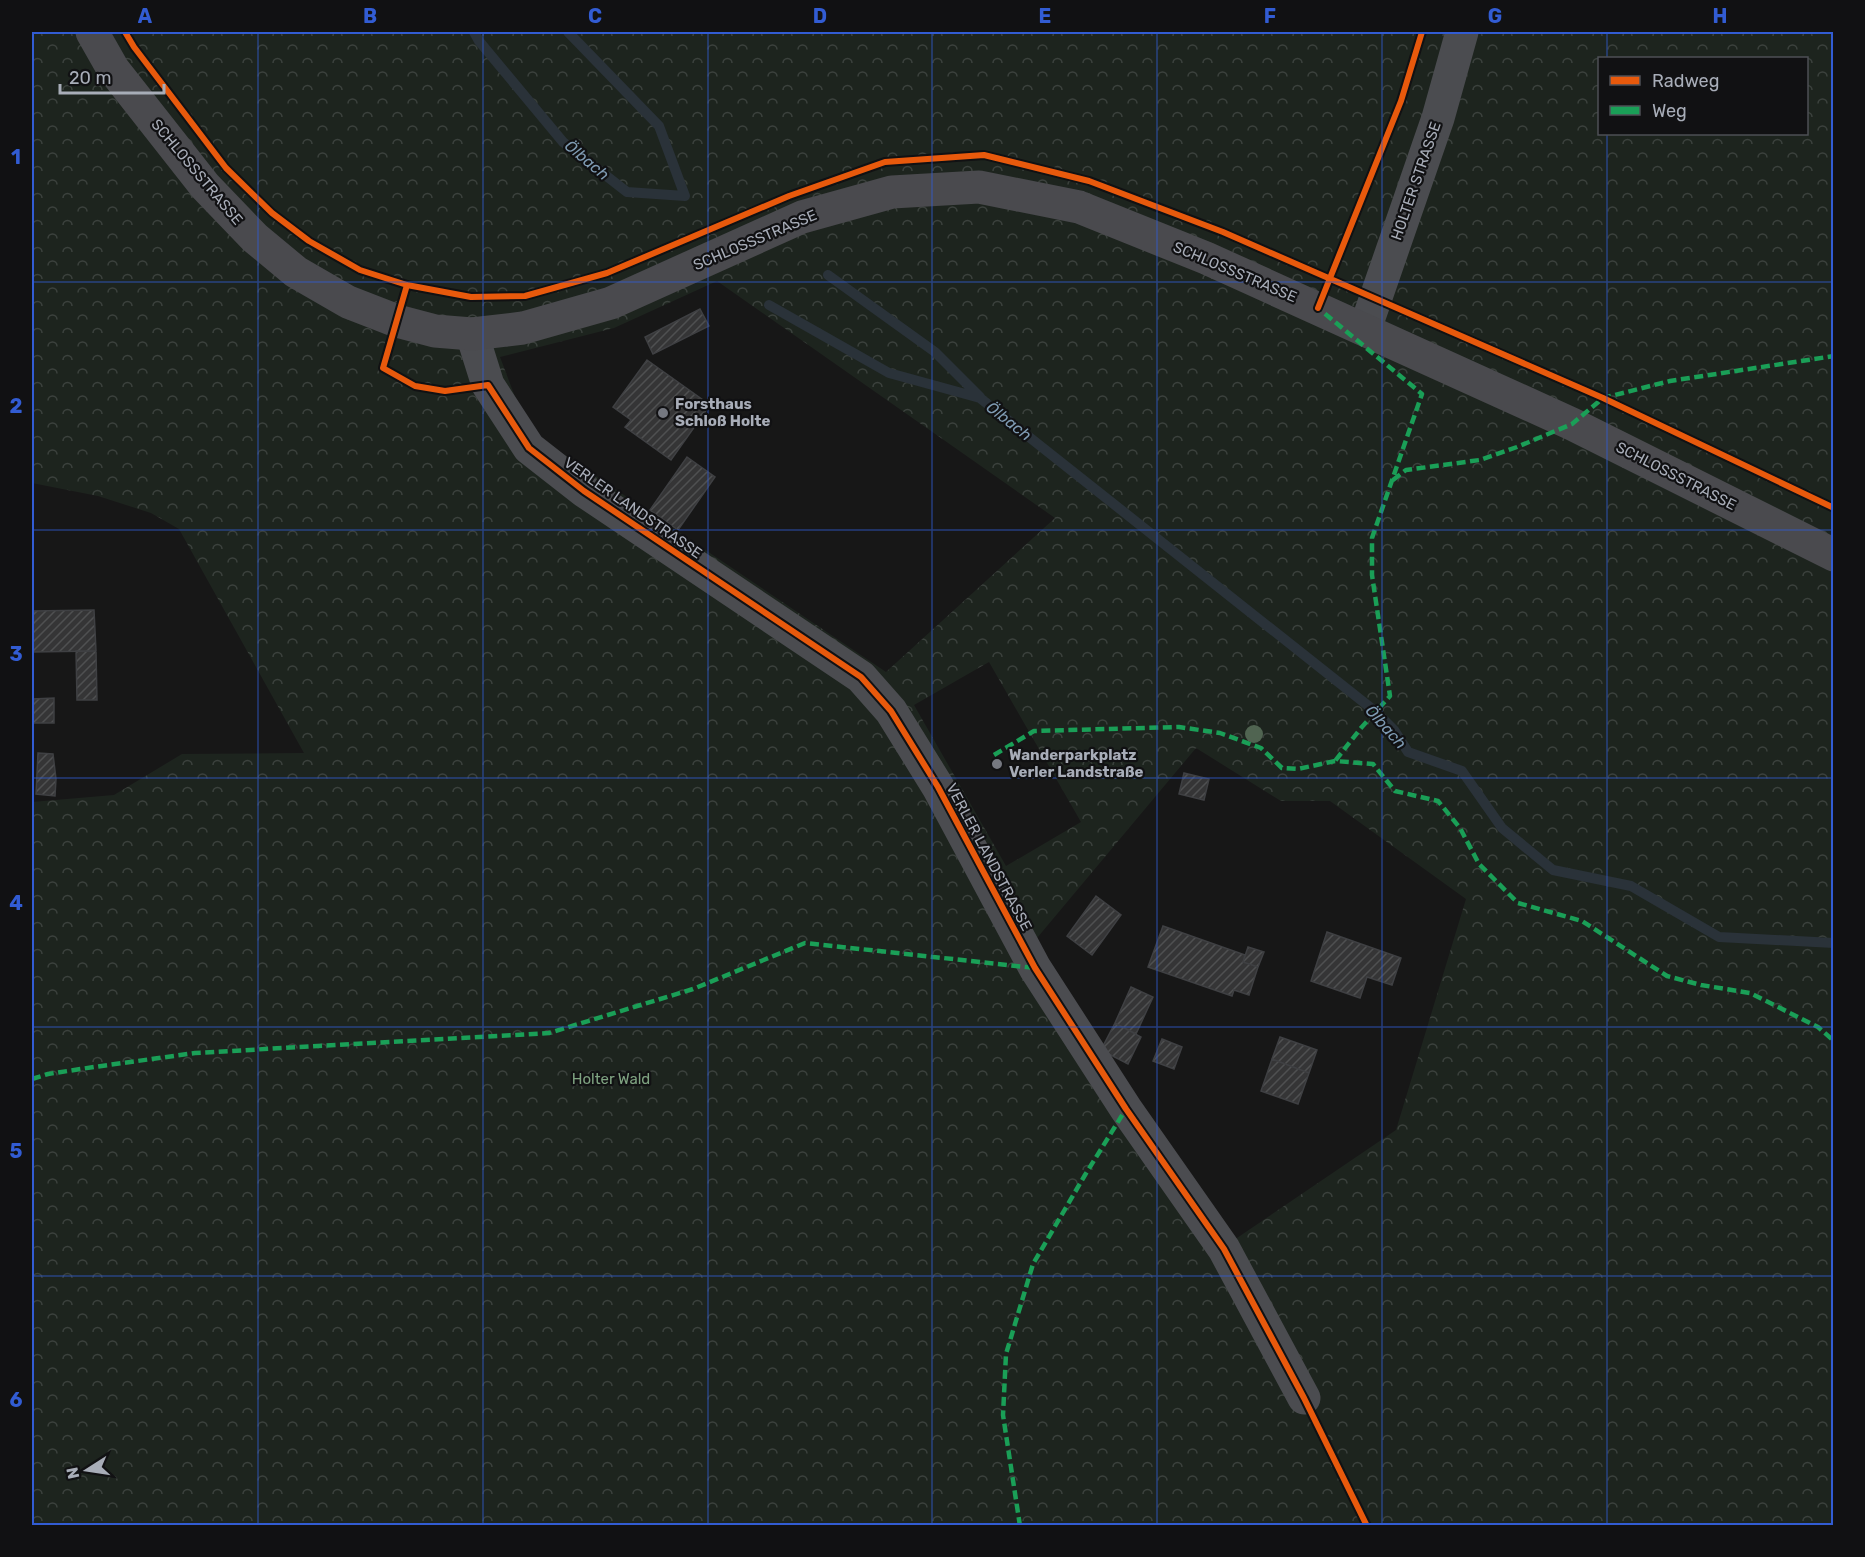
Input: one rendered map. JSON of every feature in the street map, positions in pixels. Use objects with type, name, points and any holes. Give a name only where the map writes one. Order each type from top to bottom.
[{"type":"main road","name":"SCHLOSSSTRASSE","points":[[92,32],[113,69],[205,186],[255,237],[296,272],[348,302],[397,321],[435,331],[472,334],[523,328],[611,303],[802,217],[892,192],[980,187],[1079,207],[1206,258],[1572,424],[1833,555]]},
{"type":"street","name":"HOLTER STRASSE","points":[[1365,329],[1438,118],[1462,32]]},
{"type":"street","name":"VERLER LANDSTRASSE","points":[[472,334],[488,385],[529,448],[584,491],[861,677],[891,711],[938,787],[1035,968],[1126,1109],[1224,1249],[1304,1398]]},
{"type":"green space","name":"Holter Wald","points":[[32,32],[1833,32],[1833,1525],[32,1525],[32,802],[114,795],[182,754],[304,753],[179,529],[151,513],[98,496],[32,483]],"holes":[[[717,281],[1055,518],[886,672],[544,441],[520,410],[500,357],[614,328]],[[989,662],[1081,822],[1006,866],[914,705]],[[1196,748],[1281,801],[1330,801],[1466,899],[1396,1130],[1234,1240],[1096,1057],[1037,938]]]},
{"type":"building","points":[[700,309],[709,326],[653,354],[645,337]]},
{"type":"building","name":"Forsthaus Schloß Holte","points":[[647,360],[710,405],[671,460],[625,427],[631,420],[613,407]]},
{"type":"building","points":[[687,457],[715,477],[678,530],[650,510]]},
{"type":"building","points":[[94,610],[96,651],[32,652],[32,611]]},
{"type":"building","points":[[76,651],[96,651],[97,700],[77,700]]},
{"type":"building","points":[[54,698],[54,723],[32,723],[32,699]]},
{"type":"building","points":[[38,753],[53,754],[56,779],[55,796],[36,794]]},
{"type":"building","points":[[1184,773],[1209,779],[1204,800],[1179,794]]},
{"type":"building","points":[[1096,896],[1121,915],[1092,955],[1067,936]]},
{"type":"building","points":[[1163,926],[1245,955],[1243,962],[1258,967],[1249,995],[1234,990],[1232,996],[1148,967]]},
{"type":"building","points":[[1327,932],[1401,958],[1392,985],[1367,977],[1360,998],[1311,981]]},
{"type":"building","points":[[1248,947],[1264,952],[1258,967],[1243,962]]},
{"type":"building","points":[[1131,987],[1153,997],[1136,1034],[1115,1023]]},
{"type":"building","points":[[1115,1023],[1141,1037],[1128,1064],[1101,1050]]},
{"type":"building","points":[[1280,1037],[1317,1050],[1309,1073],[1272,1059]]},
{"type":"building","points":[[1162,1039],[1182,1047],[1174,1069],[1153,1061]]},
{"type":"building","points":[[1272,1059],[1309,1073],[1298,1104],[1261,1091]]},
{"type":"waterway","name":"Ölbach","points":[[474,32],[563,142],[627,192],[685,196],[659,126],[568,32]]},
{"type":"waterway","name":"Ölbach","points":[[828,275],[935,352],[980,397]]},
{"type":"waterway","name":"Ölbach","points":[[769,305],[889,373],[980,398],[1376,712],[1394,730],[1408,752],[1462,771],[1502,828],[1553,870],[1631,886],[1719,937],[1834,943]]},
{"type":"marked path","points":[[1320,304],[1318,308],[1422,394],[1372,538],[1372,575],[1390,696],[1335,761]]},
{"type":"marked path","points":[[1393,480],[1406,470],[1480,460],[1517,447],[1572,424],[1603,398],[1670,381],[1834,356]]},
{"type":"marked path","points":[[994,755],[1034,731],[1179,727],[1220,733],[1261,748],[1282,768],[1298,769],[1335,761],[1373,764],[1395,791],[1438,801],[1460,828],[1479,864],[1518,903],[1582,921],[1667,976],[1701,985],[1750,993],[1818,1027],[1834,1041]]},
{"type":"marked path","points":[[32,1079],[48,1074],[195,1053],[549,1033],[693,989],[805,943],[1035,968]]},
{"type":"marked path","points":[[1020,1526],[1003,1415],[1006,1354],[1033,1264],[1126,1109]]},
{"type":"cycle path","points":[[125,32],[226,168],[272,213],[309,241],[360,270],[407,285],[471,297],[525,296],[607,273],[789,196],[885,162],[984,155],[1089,181],[1223,232],[1603,398],[1834,508]]},
{"type":"cycle path","points":[[1318,308],[1401,101],[1422,32]]},
{"type":"cycle path","points":[[407,285],[383,368],[415,386],[445,391],[488,385],[529,448],[584,491],[861,677],[891,711],[938,787],[1035,968],[1126,1109],[1224,1249],[1304,1398],[1367,1526]]},
{"type":"place","name":"Forsthaus Schloß Holte","points":[[663,413]]},
{"type":"place","name":"Wanderparkplatz Verler Landstraße","points":[[997,764]]}]
